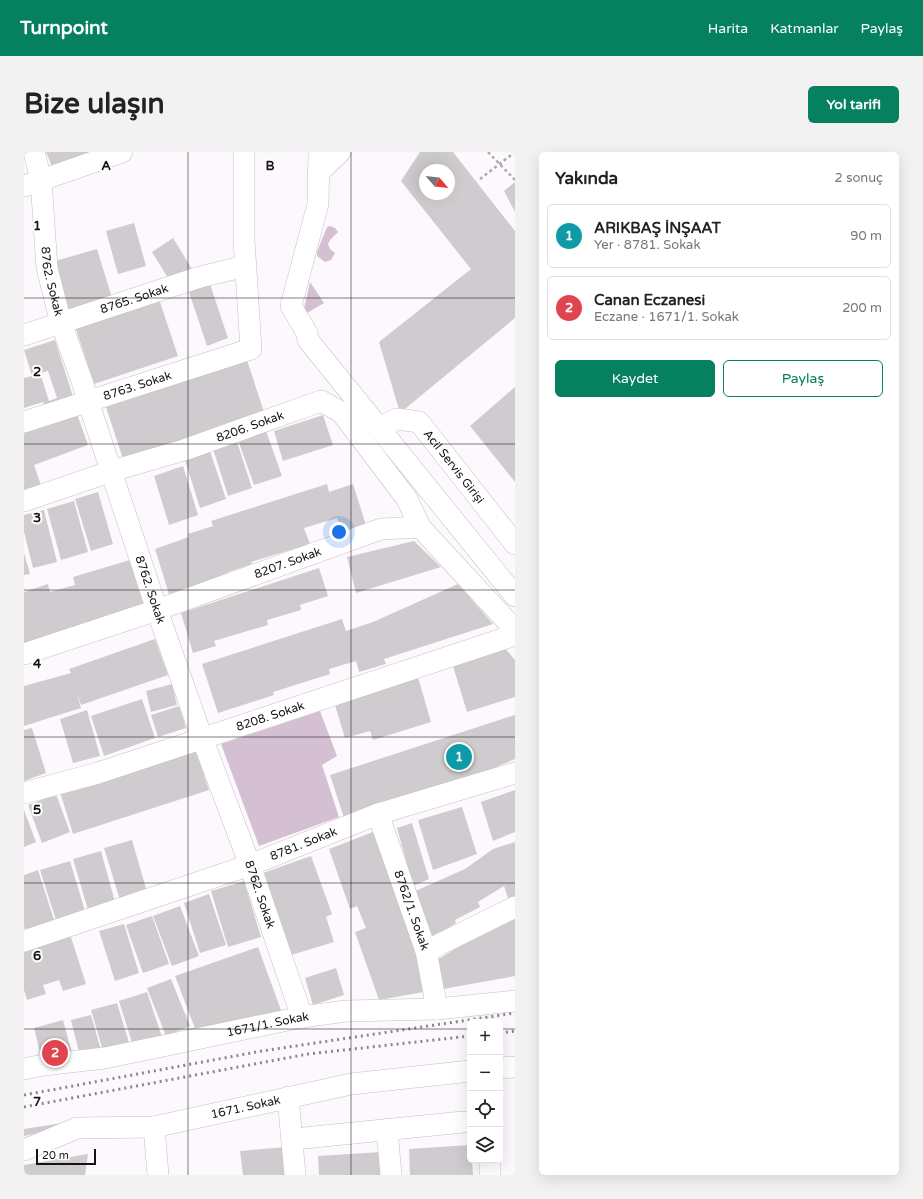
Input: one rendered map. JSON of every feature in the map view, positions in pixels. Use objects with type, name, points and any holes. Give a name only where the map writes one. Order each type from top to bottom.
[{"type":"street","name":"8762. Sokak","points":[[34,152],[32,183],[48,268],[61,323],[83,384],[157,610],[202,738],[250,865],[302,1017]]},
{"type":"street","points":[[32,183],[122,152]]},
{"type":"street","points":[[244,152],[246,266]]},
{"type":"street","points":[[319,152],[318,204],[291,306],[307,333],[308,340],[515,596]]},
{"type":"street","points":[[318,173],[340,152]]},
{"type":"street","name":"8765. Sokak","points":[[24,335],[200,277],[246,266]]},
{"type":"street","name":"8763. Sokak","points":[[24,422],[251,349],[246,266]]},
{"type":"street","name":"8206. Sokak","points":[[24,501],[112,471],[184,450],[320,401],[341,412],[407,499],[420,527]]},
{"type":"street","name":"Acil Servis Girişi","points":[[379,428],[397,419],[419,422],[515,544]]},
{"type":"street","points":[[420,527],[515,630]]},
{"type":"street","name":"8207. Sokak","points":[[24,654],[157,610],[382,529],[420,527]]},
{"type":"street","name":"8208. Sokak","points":[[24,793],[98,773],[515,635]]},
{"type":"street","name":"8781. Sokak","points":[[24,941],[250,865],[378,814],[515,772]]},
{"type":"street","name":"8762/1. Sokak","points":[[378,814],[426,951],[437,1009]]},
{"type":"street","points":[[426,951],[515,907]]},
{"type":"street","name":"1671/1. Sokak","points":[[24,1069],[43,1065],[105,1058],[302,1017],[346,1011],[437,1009],[515,1001]]},
{"type":"street","points":[[503,1068],[515,1066]]},
{"type":"street","name":"1671. Sokak","points":[[24,1150],[77,1128],[154,1126],[351,1084],[467,1071]]},
{"type":"street","points":[[288,1097],[295,1175]]},
{"type":"street","points":[[304,1138],[463,1122]]},
{"type":"street","points":[[154,1126],[158,1175]]},
{"type":"street","points":[[387,1130],[391,1175]]},
{"type":"street","points":[[490,1163],[490,1175]]},
{"type":"path","points":[[488,152],[515,180]]},
{"type":"path","points":[[480,179],[515,152]]},
{"type":"shaded area","points":[[330,226],[335,228],[338,232],[328,244],[330,249],[335,253],[331,260],[325,262],[317,256],[317,252],[327,227]]},
{"type":"shaded area","points":[[310,282],[324,303],[307,313],[304,309]]},
{"type":"shaded area","points":[[320,711],[337,756],[322,765],[339,817],[259,846],[221,744]]},
{"type":"building","points":[[46,152],[94,152],[53,169]]},
{"type":"building","points":[[420,152],[453,152],[515,231],[515,318],[400,413],[379,342],[471,269],[401,181]]},
{"type":"building","points":[[515,182],[515,212],[504,191]]},
{"type":"building","points":[[134,223],[146,266],[118,274],[106,231]]},
{"type":"building","points":[[173,238],[192,269],[171,283],[152,252]]},
{"type":"building","points":[[97,249],[113,301],[70,314],[55,261]]},
{"type":"building","points":[[210,284],[228,338],[207,346],[189,292]]},
{"type":"building","points":[[159,299],[178,356],[94,384],[75,326]]},
{"type":"building","points":[[55,340],[75,403],[46,412],[43,402],[24,408],[24,378],[32,376],[24,350]],"holes":[[[48,371],[57,398],[49,401],[40,373]]]},
{"type":"building","points":[[247,360],[265,415],[124,462],[106,407]]},
{"type":"building","points":[[515,387],[515,482],[470,426]]},
{"type":"building","points":[[76,411],[88,445],[34,465],[42,488],[24,494],[24,430]]},
{"type":"building","points":[[323,415],[333,445],[283,461],[274,431]]},
{"type":"building","points":[[266,431],[282,476],[254,485],[238,440]]},
{"type":"building","points":[[237,442],[252,488],[228,496],[213,449]]},
{"type":"building","points":[[210,451],[226,499],[200,508],[185,460]]},
{"type":"building","points":[[183,466],[198,515],[169,525],[154,476]]},
{"type":"building","points":[[327,484],[329,492],[353,484],[366,525],[342,533],[337,518],[304,528],[310,544],[251,562],[252,564],[228,572],[228,574],[169,594],[155,549],[189,537],[188,534],[213,526],[211,521]]},
{"type":"building","points":[[98,492],[113,544],[91,551],[75,499]]},
{"type":"building","points":[[74,501],[88,552],[61,560],[47,509]]},
{"type":"building","points":[[44,510],[57,562],[33,568],[24,532],[24,515]]},
{"type":"building","points":[[414,541],[441,567],[356,593],[347,557]]},
{"type":"building","points":[[24,553],[30,574],[24,575]]},
{"type":"building","points":[[130,560],[144,606],[24,644],[24,592],[48,584],[50,592],[75,585],[73,577]]},
{"type":"building","points":[[319,568],[328,596],[300,605],[301,610],[267,620],[268,625],[214,641],[216,646],[193,653],[181,613]]},
{"type":"building","points":[[458,584],[493,624],[384,659],[386,664],[359,672],[356,661],[329,669],[330,674],[273,692],[274,695],[218,713],[202,664],[342,619],[346,631],[373,622]]},
{"type":"building","points":[[155,639],[168,675],[81,705],[76,690],[81,708],[24,726],[24,686],[71,673],[69,669]]},
{"type":"building","points":[[503,646],[515,660],[515,697],[467,712],[452,663]]},
{"type":"building","points":[[417,674],[431,722],[373,740],[370,731],[345,738],[334,702]]},
{"type":"building","points":[[172,684],[177,705],[151,712],[146,691]]},
{"type":"building","points":[[142,699],[155,738],[104,756],[91,716]]},
{"type":"building","points":[[179,706],[186,728],[158,737],[151,715]]},
{"type":"building","points":[[87,710],[100,756],[73,763],[60,719]]},
{"type":"building","points":[[515,715],[515,759],[480,774],[344,818],[330,775]]},
{"type":"building","points":[[32,728],[46,773],[24,781],[24,730]]},
{"type":"building","points":[[195,748],[209,790],[73,834],[60,792]]},
{"type":"building","points":[[515,790],[515,832],[493,841],[481,802]]},
{"type":"building","points":[[56,794],[70,832],[42,843],[28,805]]},
{"type":"building","points":[[462,807],[477,854],[433,870],[418,820]]},
{"type":"building","points":[[24,810],[36,842],[24,847]]},
{"type":"building","points":[[412,823],[429,879],[413,886],[397,828]]},
{"type":"building","points":[[378,830],[429,991],[379,1000],[355,932],[366,928],[357,906],[350,909],[329,849]]},
{"type":"building","points":[[132,840],[147,892],[120,900],[104,848]]},
{"type":"building","points":[[515,842],[515,898],[509,901],[504,886],[478,902],[480,907],[455,920],[456,923],[428,941],[411,893],[465,869],[493,849]]},
{"type":"building","points":[[101,851],[115,902],[88,910],[73,859]]},
{"type":"building","points":[[311,856],[332,914],[326,917],[334,942],[291,955],[263,873]]},
{"type":"building","points":[[70,861],[85,911],[56,920],[40,870]]},
{"type":"building","points":[[38,870],[55,923],[26,933],[24,927],[24,875]]},
{"type":"building","points":[[244,881],[261,937],[228,947],[211,891]]},
{"type":"building","points":[[209,894],[226,945],[200,953],[184,903]]},
{"type":"building","points":[[180,906],[199,956],[172,966],[153,916]]},
{"type":"building","points":[[515,912],[515,976],[443,989],[432,963]]},
{"type":"building","points":[[152,916],[169,964],[143,973],[126,925]]},
{"type":"building","points":[[124,924],[139,973],[115,981],[99,931]]},
{"type":"building","points":[[70,934],[86,984],[63,991],[59,980],[43,985],[46,994],[27,1000],[24,990],[24,949]]},
{"type":"building","points":[[258,947],[282,1013],[196,1031],[175,976]]},
{"type":"building","points":[[336,968],[344,995],[313,1005],[305,978]]},
{"type":"building","points":[[171,979],[190,1026],[166,1036],[147,988]]},
{"type":"building","points":[[147,992],[163,1040],[134,1049],[119,1001]]},
{"type":"building","points":[[117,1003],[130,1046],[104,1054],[91,1010]]},
{"type":"building","points":[[91,1015],[101,1050],[80,1056],[71,1020]]},
{"type":"building","points":[[63,1020],[73,1057],[43,1065],[34,1028]]},
{"type":"building","points":[[62,1123],[63,1128],[24,1136],[24,1129]]},
{"type":"building","points":[[467,1145],[467,1163],[472,1163],[473,1175],[410,1175],[409,1149]]},
{"type":"building","points":[[286,1147],[289,1175],[243,1175],[240,1151]]},
{"type":"building","points":[[381,1152],[382,1175],[319,1175],[318,1156]]},
{"type":"building","points":[[88,1154],[85,1175],[24,1175],[24,1165]]},
{"type":"railway","points":[[24,1095],[262,1051],[515,1013]]},
{"type":"railway","points":[[503,1033],[515,1031]]},
{"type":"railway","points":[[24,1107],[308,1054],[467,1036]]},
{"type":"place","name":"ARIKBAŞ İNŞAAT","points":[[459,757]]},
{"type":"place","name":"Canan Eczanesi","points":[[55,1053]]}]
